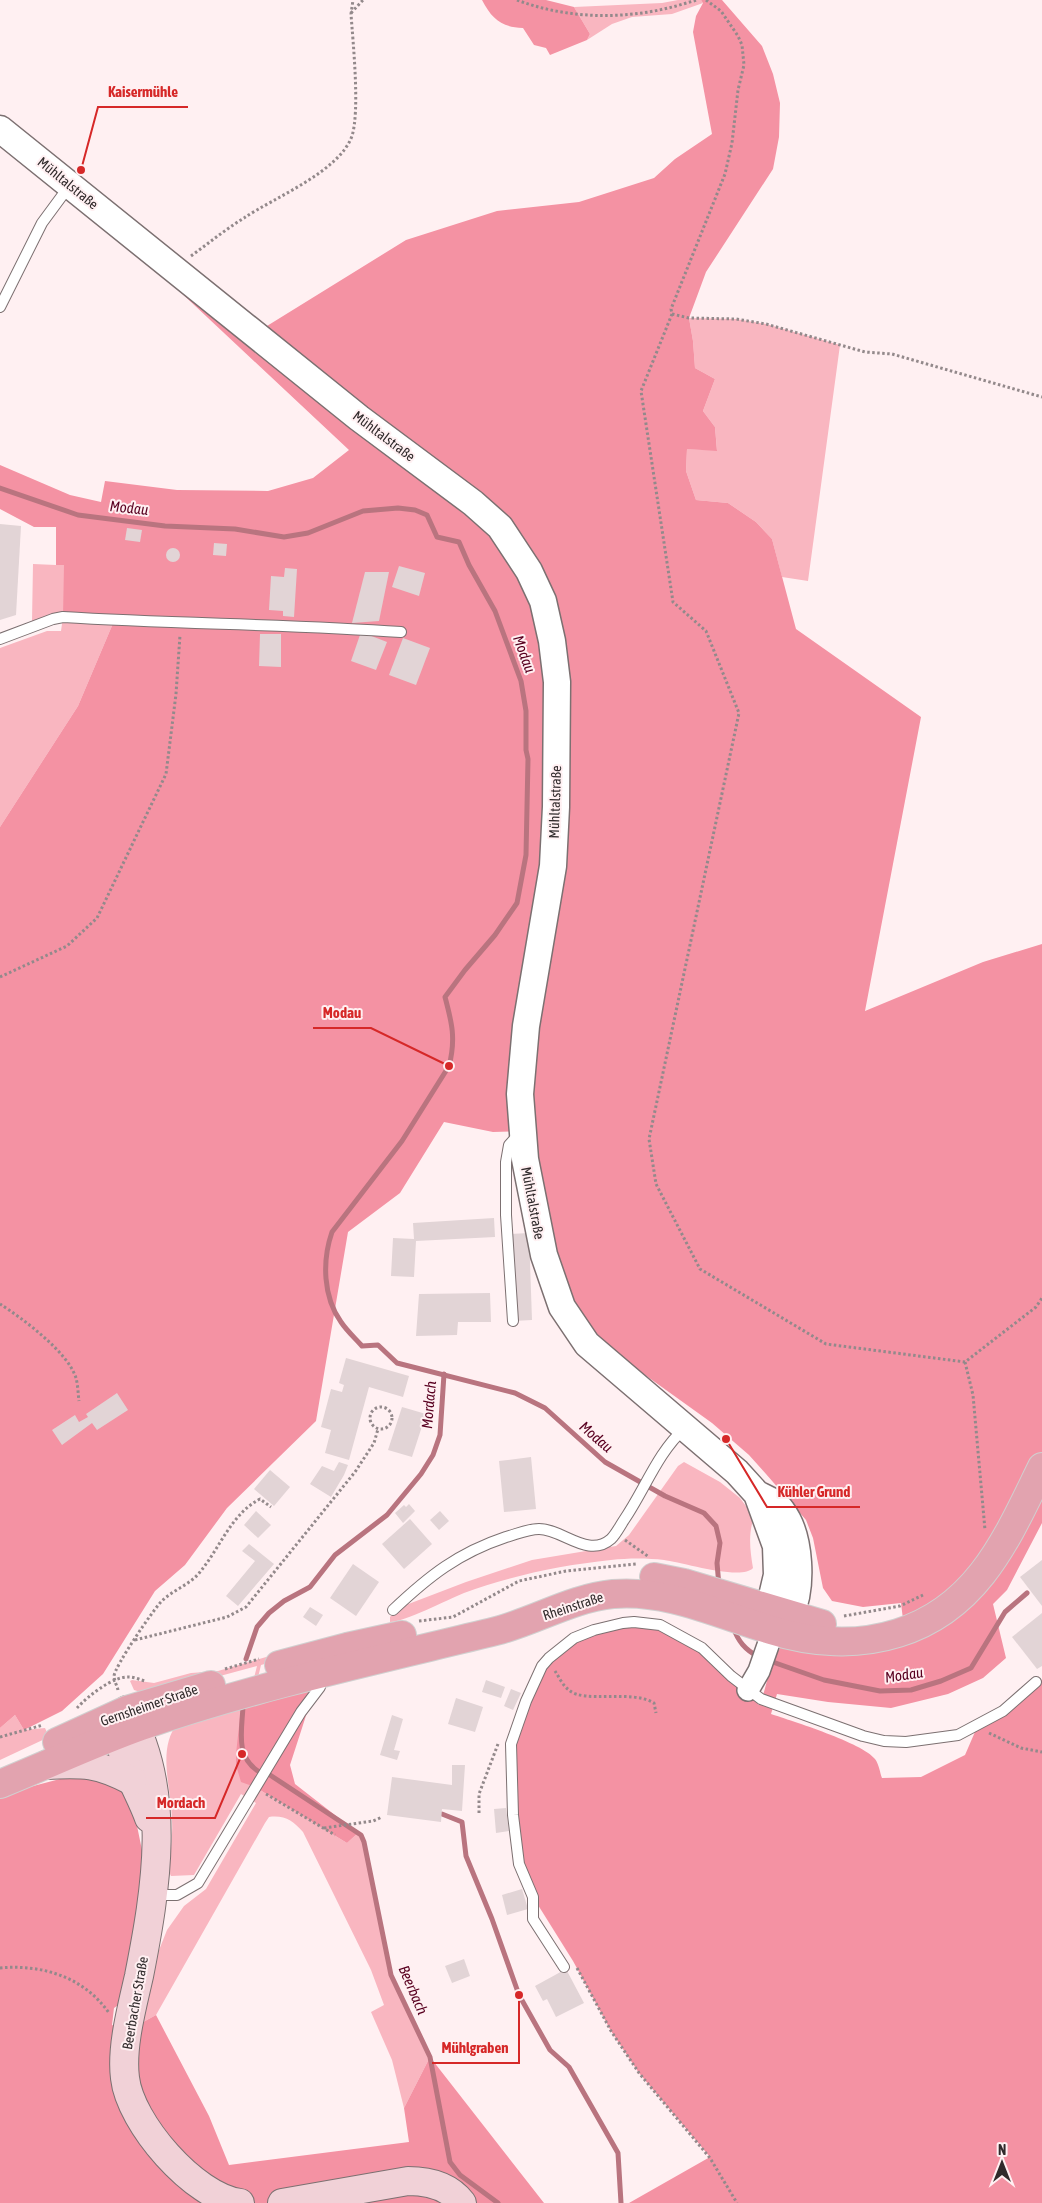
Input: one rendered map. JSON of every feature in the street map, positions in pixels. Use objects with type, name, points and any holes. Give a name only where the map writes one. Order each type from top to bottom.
[{"type":"main road","name":"Rheinstraße","points":[[312,1674],[410,1628],[488,1616],[571,1586],[595,1580],[651,1577],[804,1638],[848,1642],[879,1638],[898,1633],[929,1619],[952,1604],[982,1575],[1006,1540],[1042,1467]]},
{"type":"main road","name":"Rheinstraße","points":[[312,1674],[510,1627],[598,1596],[615,1594],[712,1601]]},
{"type":"main road","name":"Gernsheimer Straße","points":[[0,1771],[73,1734],[129,1724],[211,1704],[312,1674]]},
{"type":"main road","name":"Gernsheimer Straße","points":[[0,1784],[46,1765],[129,1724]]},
{"type":"main road","name":"Beerbacher Straße","points":[[129,1724],[124,1758],[132,1782],[146,1809],[156,1841]]},
{"type":"main road","name":"Beerbacher Straße","points":[[129,1724],[147,1752],[152,1771],[156,1841],[154,1895],[127,2031],[125,2077],[128,2093],[146,2128],[192,2180],[214,2194],[240,2203]]},
{"type":"main road","points":[[46,1765],[77,1763],[95,1765],[132,1782]]},
{"type":"main road","points":[[282,2203],[408,2181],[420,2181],[437,2185],[455,2195],[462,2203]]},
{"type":"street","name":"Mühltalstraße","points":[[0,129],[359,418],[474,503],[500,527],[529,571],[543,601],[552,641],[556,682],[556,807],[553,866],[526,1026],[520,1094],[525,1159],[544,1255],[562,1307],[587,1344],[680,1434],[737,1472],[757,1494],[774,1502],[783,1512],[795,1541],[799,1565],[798,1578],[765,1621]]},
{"type":"street","points":[[748,1690],[759,1671],[765,1621]]},
{"type":"lane","points":[[0,307],[42,223],[70,184]]},
{"type":"lane","points":[[0,639],[63,617],[167,623],[352,628],[401,632]]},
{"type":"lane","points":[[513,1321],[506,1215],[506,1162],[509,1145],[522,1130]]},
{"type":"lane","points":[[393,1610],[442,1568],[473,1550],[510,1536],[540,1529],[588,1545],[602,1543],[611,1538],[680,1434]]},
{"type":"lane","points":[[569,1964],[533,1919],[533,1897],[519,1864],[513,1815],[510,1740],[534,1684],[549,1658],[574,1638],[585,1632],[614,1624],[634,1622],[660,1625],[680,1634],[702,1648],[748,1690],[762,1699],[863,1736],[884,1741],[906,1742],[941,1739],[958,1735],[1003,1711],[1036,1682]]},
{"type":"lane","points":[[154,1895],[177,1895],[198,1883],[301,1712],[312,1674]]},
{"type":"path","points":[[174,268],[244,218],[326,168],[345,150],[352,134],[355,112],[352,0]]},
{"type":"path","points":[[351,14],[363,0]]},
{"type":"path","points":[[517,0],[547,9],[609,16],[661,10],[698,0]]},
{"type":"path","points":[[706,0],[721,11],[742,45],[744,65],[738,90],[732,143],[725,174],[673,304],[672,314],[641,391],[673,602],[706,631],[739,712],[649,1139],[656,1184],[700,1269],[826,1344],[965,1362],[1036,1307],[1042,1298]]},
{"type":"path","points":[[672,314],[689,318],[736,320],[766,324],[865,352],[892,354],[1042,397]]},
{"type":"path","points":[[0,976],[67,946],[97,918],[166,774],[176,694],[180,632],[167,623]]},
{"type":"path","points":[[0,1304],[23,1319],[55,1348],[72,1369],[76,1378],[79,1401]]},
{"type":"path","points":[[965,1362],[973,1395],[985,1534]]},
{"type":"path","points":[[381,1406],[388,1408],[392,1413],[393,1419],[385,1429],[378,1429],[370,1419],[371,1413],[375,1408],[381,1406]]},
{"type":"path","points":[[135,1640],[227,1617],[246,1607],[355,1472],[374,1443],[378,1429]]},
{"type":"path","points":[[129,1724],[115,1681],[116,1671],[124,1654],[162,1600],[190,1582],[202,1570],[242,1511],[260,1499],[271,1507]]},
{"type":"path","points":[[613,1535],[629,1542],[653,1560]]},
{"type":"path","points":[[410,1628],[453,1616],[519,1580],[566,1571],[632,1564]]},
{"type":"path","points":[[844,1616],[900,1606],[926,1594]]},
{"type":"path","points":[[549,1658],[570,1692],[578,1695],[632,1696],[654,1703],[656,1713]]},
{"type":"path","points":[[218,1671],[261,1659]]},
{"type":"path","points":[[72,1713],[100,1688],[115,1681]]},
{"type":"path","points":[[0,1737],[50,1722]]},
{"type":"path","points":[[978,1725],[1008,1743],[1032,1751],[1042,1752]]},
{"type":"path","points":[[478,1813],[478,1794],[496,1746],[500,1742],[510,1740]]},
{"type":"path","points":[[255,1787],[335,1835]]},
{"type":"path","points":[[324,1828],[352,1825],[382,1817]]},
{"type":"path","points":[[569,1964],[639,2073],[710,2158],[737,2203]]},
{"type":"path","points":[[0,1968],[36,1968],[60,1974],[83,1986],[102,2003],[121,2028],[127,2031]]},
{"type":"shaded area","points":[[482,0],[546,0],[574,7],[590,34],[587,40],[550,55],[546,48],[534,45],[523,28],[509,26],[498,21]]},
{"type":"shaded area","points":[[678,0],[701,0],[703,3],[672,14],[632,17],[612,24],[587,40],[590,34],[574,7],[662,3]]},
{"type":"shaded area","points":[[701,0],[722,0],[762,46],[773,74],[780,103],[779,137],[773,169],[706,272],[689,318],[695,368],[715,379],[703,411],[715,427],[717,451],[687,449],[686,471],[696,500],[728,503],[756,522],[772,539],[796,629],[921,717],[865,1011],[983,962],[1042,944],[1042,1523],[1007,1590],[993,1604],[1006,1658],[983,1678],[948,1694],[891,1708],[828,1702],[777,1694],[771,1714],[857,1746],[875,1759],[882,1778],[921,1777],[965,1755],[978,1725],[1036,1682],[1042,1680],[1042,2203],[629,2203],[710,2157],[639,2073],[611,2031],[573,1961],[533,1897],[524,1878],[511,1753],[542,1666],[574,1638],[634,1622],[680,1634],[759,1705],[773,1660],[781,1647],[813,1654],[853,1655],[906,1644],[901,1603],[863,1607],[832,1601],[823,1588],[813,1538],[806,1520],[749,1455],[712,1423],[620,1357],[587,1328],[572,1303],[547,1221],[534,1131],[493,1132],[444,1122],[400,1193],[348,1232],[316,1421],[227,1508],[185,1565],[155,1591],[103,1674],[62,1711],[24,1730],[15,1715],[0,1728],[0,827],[78,706],[114,621],[63,617],[64,565],[56,565],[56,527],[34,527],[0,509],[0,465],[70,495],[101,502],[105,481],[177,490],[268,491],[313,478],[349,450],[175,287],[174,268],[254,334],[406,240],[497,211],[579,202],[654,178],[675,159],[712,134],[693,32],[696,16],[703,3]]},
{"type":"shaded area","points":[[689,318],[736,319],[766,324],[840,345],[808,581],[782,577],[772,539],[756,522],[728,503],[696,500],[686,471],[687,449],[717,450],[715,427],[703,411],[715,379],[695,368]]},
{"type":"shaded area","points":[[56,527],[114,621],[78,706],[0,827],[0,648],[47,631],[61,631],[63,617],[32,621],[33,564],[56,565]]},
{"type":"shaded area","points":[[684,1462],[720,1482],[740,1498],[754,1517],[750,1542],[753,1568],[737,1573],[724,1572],[664,1560],[645,1559],[618,1559],[574,1565],[518,1576],[482,1587],[415,1615],[390,1622],[390,1617],[398,1608],[466,1582],[532,1560],[616,1546],[629,1535],[678,1466]]},
{"type":"shaded area","points":[[322,1648],[261,1665],[253,1698],[255,1787],[347,1843],[358,1833],[362,1839],[391,1975],[430,2057],[404,2108],[392,2060],[371,2012],[384,2005],[371,1970],[303,1832],[292,1822],[284,1818],[269,1817],[265,1823],[156,2015],[127,2031],[167,1930],[184,1906],[206,1889],[256,1803],[241,1794],[194,1875],[171,1876],[169,1872],[172,1821],[166,1757],[171,1733],[178,1723],[249,1698],[257,1666],[150,1695],[134,1690],[130,1681],[154,1683],[191,1673],[218,1671],[287,1651]]},
{"type":"shaded area","points":[[312,1687],[314,1691],[290,1765],[295,1784],[358,1833],[347,1843],[255,1787],[241,1782],[236,1765],[240,1717],[253,1698]]},
{"type":"shaded area","points":[[15,1715],[24,1730],[45,1728],[49,1737],[0,1760],[0,1728]]},
{"type":"shaded area","points":[[79,1774],[120,1787],[130,1802],[143,1855],[144,1882],[124,2001],[114,2008],[112,2025],[127,2031],[156,2015],[209,2116],[229,2165],[409,2142],[404,2108],[430,2057],[544,2203],[0,2203],[0,1798],[18,1790]]},
{"type":"building","points":[[0,524],[21,526],[16,615],[0,620]]},
{"type":"building","points":[[127,528],[142,530],[140,542],[125,540]]},
{"type":"building","points":[[214,543],[227,544],[226,556],[213,555]]},
{"type":"building","points":[[170,548],[176,548],[180,555],[176,562],[170,562],[166,558],[166,552]]},
{"type":"building","points":[[399,566],[425,573],[419,596],[392,587]]},
{"type":"building","points":[[285,568],[297,569],[294,617],[283,616],[283,611],[269,610],[271,576],[284,577]]},
{"type":"building","points":[[365,572],[389,572],[379,621],[352,623]]},
{"type":"building","points":[[361,632],[387,642],[376,670],[351,661]]},
{"type":"building","points":[[260,634],[281,634],[281,667],[259,666]]},
{"type":"building","points":[[403,638],[430,648],[416,685],[389,675]]},
{"type":"building","points":[[494,1218],[495,1237],[416,1241],[414,1277],[391,1276],[393,1238],[414,1239],[413,1223]]},
{"type":"building","points":[[529,1233],[532,1320],[514,1321],[510,1234]]},
{"type":"building","points":[[490,1293],[491,1322],[458,1322],[457,1335],[416,1336],[419,1294]]},
{"type":"building","points":[[346,1358],[409,1376],[403,1397],[369,1387],[349,1460],[325,1453],[331,1430],[321,1427],[331,1389],[342,1392],[344,1385],[339,1383]]},
{"type":"building","points":[[117,1393],[128,1410],[97,1430],[92,1423],[62,1445],[52,1430],[75,1415],[79,1422],[88,1417],[86,1414]]},
{"type":"building","points":[[402,1407],[426,1414],[412,1457],[388,1450]]},
{"type":"building","points":[[531,1457],[536,1509],[504,1512],[499,1461]]},
{"type":"building","points":[[339,1462],[348,1465],[331,1497],[310,1484],[322,1466],[334,1471]]},
{"type":"building","points":[[270,1470],[290,1487],[274,1506],[254,1489]]},
{"type":"building","points":[[409,1504],[415,1511],[403,1523],[395,1513],[404,1505],[406,1507]]},
{"type":"building","points":[[256,1511],[271,1525],[258,1538],[244,1525]]},
{"type":"building","points":[[440,1511],[449,1521],[439,1530],[430,1520]]},
{"type":"building","points":[[410,1519],[432,1544],[404,1569],[382,1544]]},
{"type":"building","points":[[249,1544],[274,1564],[238,1606],[226,1596],[255,1561],[242,1551]]},
{"type":"building","points":[[1042,1560],[1042,1606],[1020,1577]]},
{"type":"building","points":[[353,1564],[379,1582],[356,1616],[330,1598]]},
{"type":"building","points":[[310,1607],[323,1615],[316,1626],[303,1617]]},
{"type":"building","points":[[1042,1613],[1042,1666],[1037,1669],[1012,1637]]},
{"type":"building","points":[[486,1680],[505,1687],[501,1698],[482,1692]]},
{"type":"building","points":[[511,1689],[521,1693],[513,1710],[504,1706]]},
{"type":"building","points":[[456,1698],[483,1707],[475,1732],[448,1724]]},
{"type":"building","points":[[392,1715],[403,1719],[394,1750],[400,1751],[397,1760],[380,1755]]},
{"type":"building","points":[[452,1765],[465,1765],[462,1811],[442,1809],[441,1822],[387,1815],[392,1777],[452,1785]]},
{"type":"building","points":[[506,1808],[509,1831],[496,1833],[494,1809]]},
{"type":"building","points":[[522,1889],[528,1909],[507,1915],[502,1895]]},
{"type":"building","points":[[464,1959],[470,1976],[452,1983],[445,1966]]},
{"type":"building","points":[[566,1969],[584,2003],[556,2017],[547,1999],[543,2001],[535,1986]]},
{"type":"waterway","name":"Modau","points":[[0,488],[78,515],[165,526],[235,529],[284,537],[308,533],[363,511],[398,508],[415,510],[427,515],[437,537],[459,542],[469,565],[495,611],[521,681],[526,711],[526,750],[528,759],[526,855],[517,903],[495,935],[445,997],[450,1015],[453,1039],[449,1066],[402,1141],[332,1232],[326,1267],[328,1290],[335,1312],[341,1322],[362,1346],[378,1345],[397,1363],[515,1393],[545,1408],[605,1462],[665,1496],[704,1513],[716,1526],[720,1543],[717,1563],[719,1586]]},
{"type":"waterway","name":"Mordach","points":[[246,1659],[257,1627],[269,1613],[284,1601],[310,1587],[335,1555],[387,1515],[421,1474],[433,1455],[440,1435],[444,1374]]},
{"type":"waterway","name":"Modau","points":[[767,1660],[824,1680],[880,1691],[911,1690],[941,1681],[971,1668],[1005,1612],[1027,1593]]},
{"type":"waterway","name":"Modau","points":[[733,1627],[743,1645],[759,1657]]},
{"type":"waterway","name":"Mordach","points":[[243,1706],[241,1733],[243,1750],[246,1758],[258,1771]]},
{"type":"waterway","name":"Beerbach","points":[[270,1775],[361,1835],[391,1975],[430,2057],[450,2162],[460,2175],[498,2203]]},
{"type":"waterway","points":[[442,1814],[462,1822],[466,1856],[492,1919],[519,1995],[550,2050],[569,2067],[618,2153],[621,2203]]},
{"type":"place","name":"Kaisermühle","points":[[81,170]]},
{"type":"place","name":"Modau","points":[[449,1066]]},
{"type":"place","name":"Kühler Grund","points":[[726,1439]]},
{"type":"place","name":"Mordach","points":[[242,1754]]},
{"type":"place","name":"Mühlgraben","points":[[519,1995]]}]
